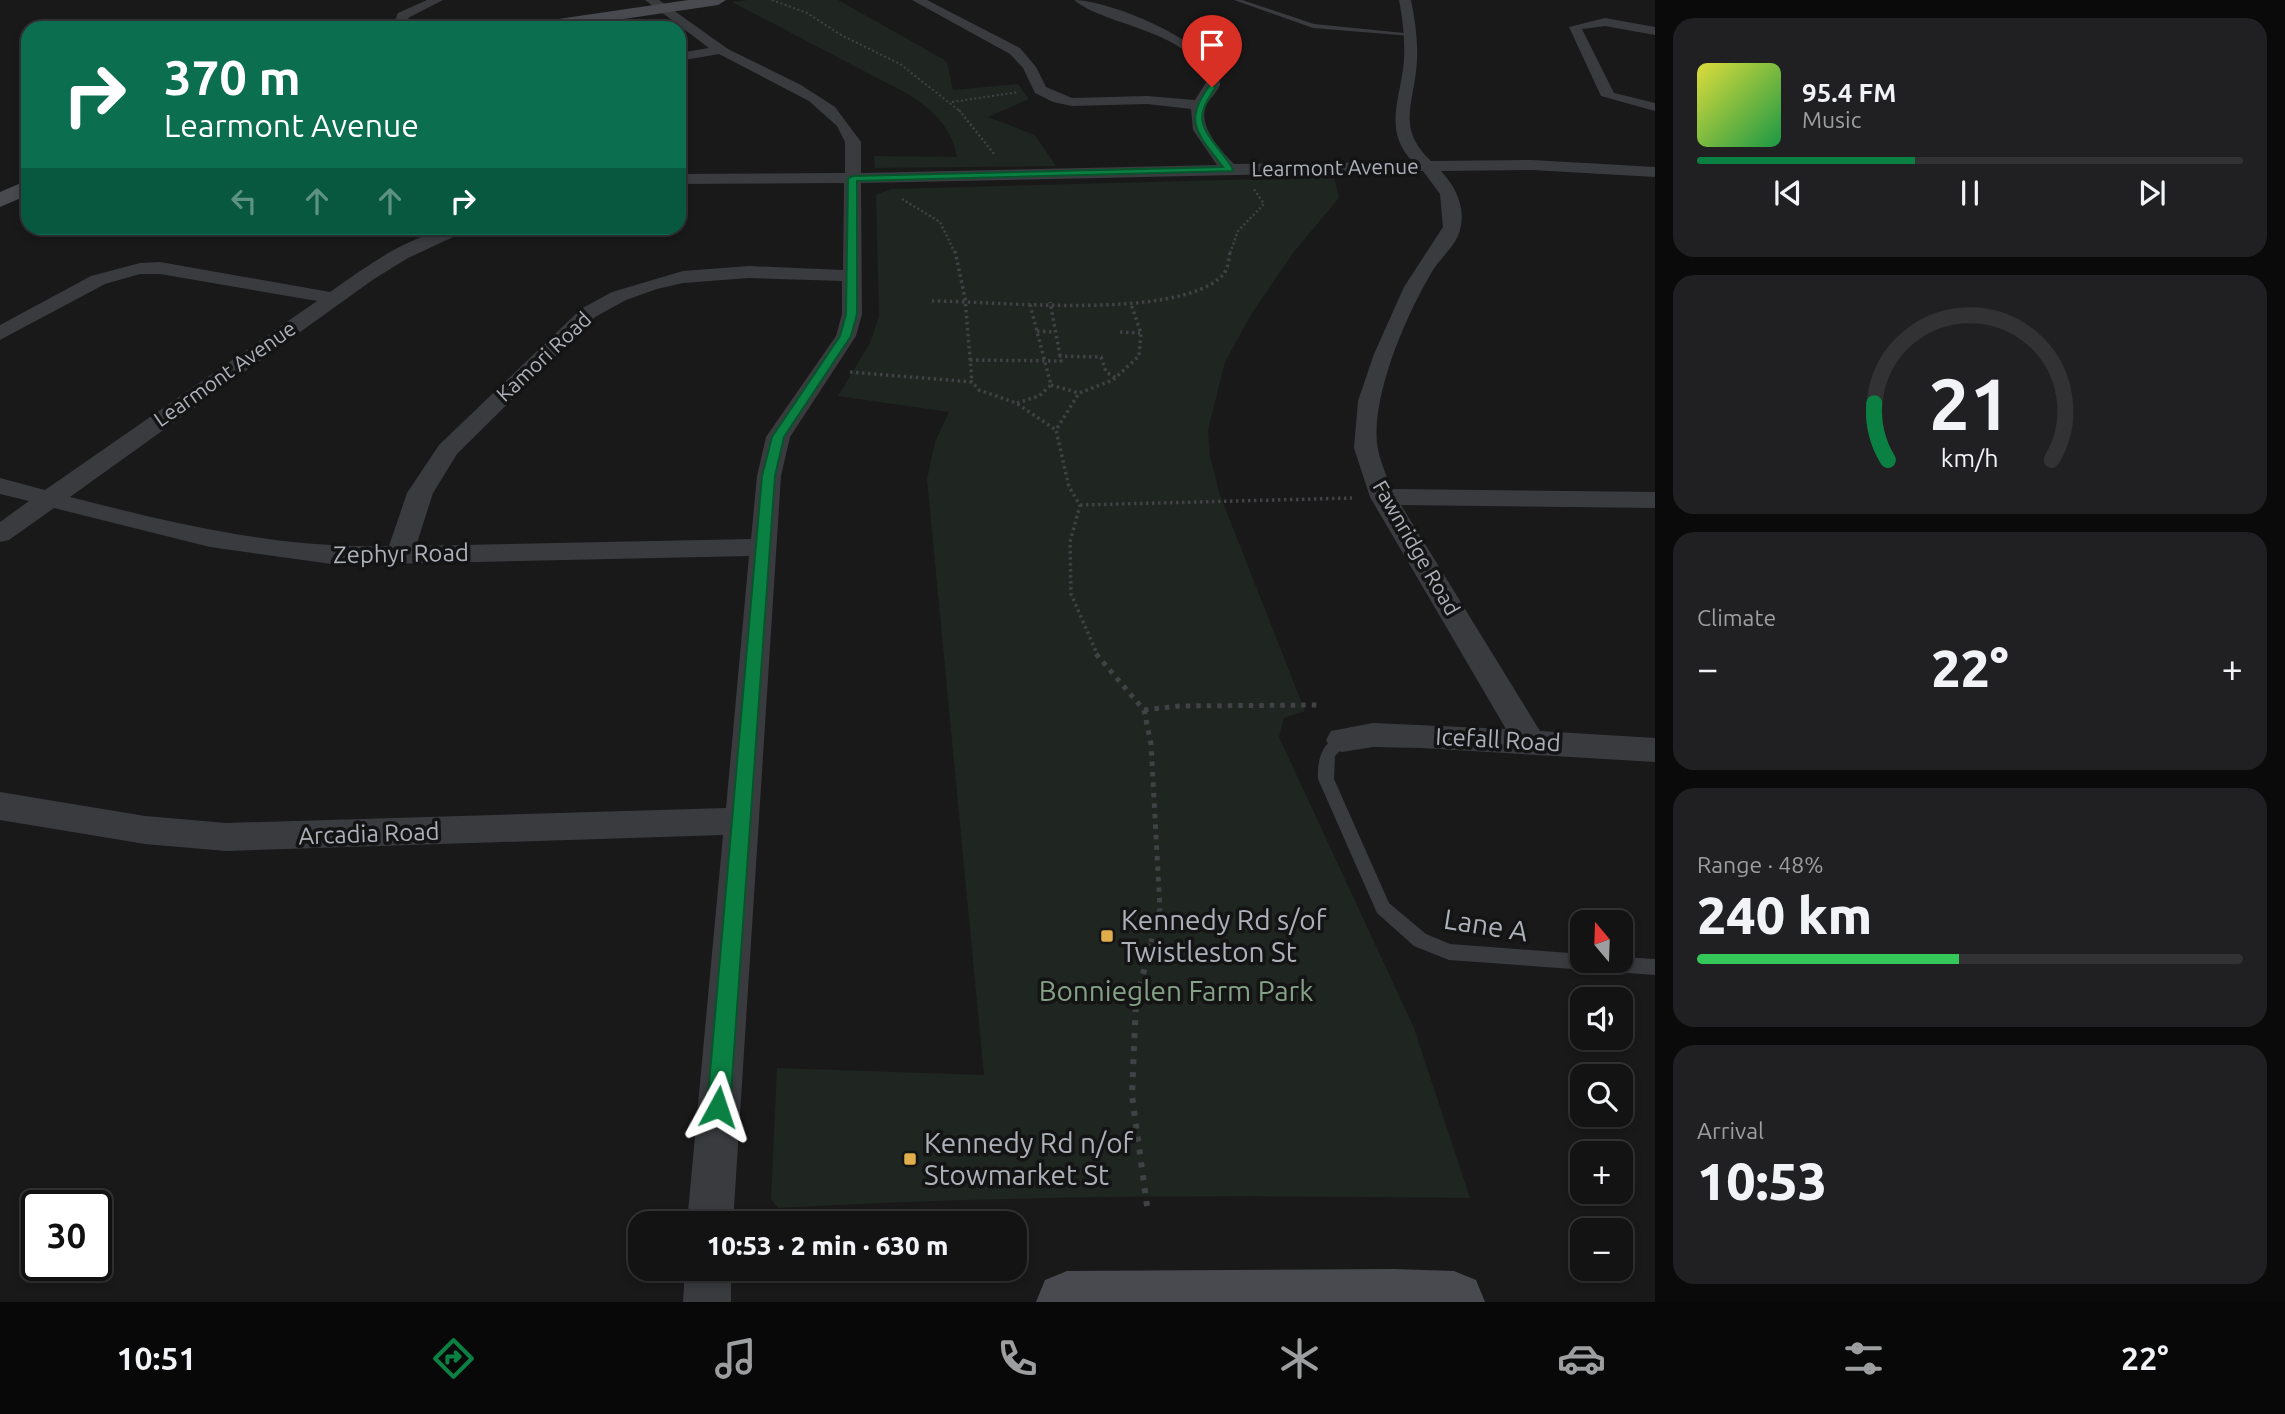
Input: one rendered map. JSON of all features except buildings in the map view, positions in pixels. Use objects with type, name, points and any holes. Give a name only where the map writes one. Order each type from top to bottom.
[{"type":"street","points":[[402,21],[402,16],[437,0]]},
{"type":"street","points":[[568,21],[657,4],[718,0]]},
{"type":"street","points":[[918,0],[1015,51],[1029,67],[1040,90],[1058,99],[1072,102],[1155,100],[1199,105]]},
{"type":"street","points":[[1080,0],[1175,40],[1202,57],[1210,68],[1214,81],[1208,96],[1199,105],[1198,118],[1207,140],[1230,169]]},
{"type":"street","name":"Fawnridge Road","points":[[1405,0],[1411,34],[1401,130],[1408,145],[1430,167],[1454,204],[1452,230],[1423,271],[1379,366],[1365,439],[1371,469],[1383,497],[1529,740]]},
{"type":"street","points":[[657,4],[681,21]]},
{"type":"street","points":[[1655,31],[1605,22],[1574,27],[1608,96],[1623,102],[1655,107]]},
{"type":"street","points":[[686,25],[722,50],[837,115],[853,142],[852,314],[846,336],[778,437],[769,476],[761,547],[711,1211]]},
{"type":"street","points":[[686,56],[722,50]]},
{"type":"street","name":"Learmont Avenue","points":[[686,179],[1566,166],[1655,172]]},
{"type":"street","points":[[0,200],[21,190]]},
{"type":"street","name":"Learmont Avenue","points":[[0,534],[333,298],[401,254],[443,235]]},
{"type":"street","points":[[0,334],[102,278],[138,267],[160,268],[333,298]]},
{"type":"street","name":"Kamori Road","points":[[400,555],[420,493],[448,450],[588,313],[647,284],[697,274],[852,276]]},
{"type":"street","name":"Zephyr Road","points":[[0,486],[191,537],[287,553],[400,555],[761,547]]},
{"type":"street","points":[[1383,497],[1655,500]]},
{"type":"street","name":"Icefall Road","points":[[1342,740],[1373,735],[1529,740],[1655,750]]},
{"type":"street","name":"Arcadia Road","points":[[0,806],[145,830],[226,837],[740,821]]},
{"type":"street","points":[[706,1302],[707,1281]]},
{"type":"street","points":[[1067,1302],[1454,1302]]},
{"type":"lane","points":[[1237,0],[1312,26],[1411,34]]},
{"type":"lane","points":[[1394,0],[1405,0]]},
{"type":"lane","name":"Lane A","points":[[1342,740],[1332,746],[1324,762],[1326,779],[1383,908],[1420,940],[1449,952],[1475,955],[1655,967]]},
{"type":"path","points":[[772,0],[783,2],[890,58],[951,102],[992,153],[1002,156]]},
{"type":"path","points":[[951,102],[1024,92]]},
{"type":"path","points":[[932,301],[1131,304],[1173,300],[1198,291],[1222,276],[1228,266],[1237,232],[1264,205],[1250,183]]},
{"type":"path","points":[[894,195],[930,214],[946,231],[961,277],[972,382],[979,390],[1016,403],[1056,430],[1069,487],[1080,505],[1070,542],[1071,594],[1094,652],[1144,710],[1151,744],[1160,909],[1136,1001],[1132,1095],[1147,1206]]},
{"type":"path","points":[[1029,301],[1042,361],[1051,385]]},
{"type":"path","points":[[970,360],[1060,362],[1050,302]]},
{"type":"path","points":[[1051,385],[1079,393],[1101,387],[1116,378],[1139,356],[1143,344],[1131,304]]},
{"type":"path","points":[[1037,331],[1054,332]]},
{"type":"path","points":[[1120,332],[1141,332]]},
{"type":"path","points":[[1059,356],[1101,357],[1106,372],[1116,378]]},
{"type":"path","points":[[850,372],[972,382]]},
{"type":"path","points":[[1016,403],[1039,397],[1051,385]]},
{"type":"path","points":[[1056,430],[1079,393]]},
{"type":"path","points":[[1080,505],[1352,498]]},
{"type":"path","points":[[1144,710],[1179,706],[1317,705]]},
{"type":"green space","points":[[838,0],[947,62],[953,90],[1018,84],[1029,99],[988,117],[1035,135],[1056,166],[875,168],[874,156],[957,157],[945,128],[924,105],[732,2]]},
{"type":"green space","name":"Bonnieglen Farm Park","points":[[1334,177],[1339,198],[1293,253],[1252,313],[1225,362],[1208,430],[1210,456],[1220,495],[1305,711],[1284,718],[1279,737],[1414,1028],[1470,1198],[1124,1197],[778,1208],[771,1199],[777,1068],[984,1075],[927,479],[935,442],[949,412],[838,396],[870,343],[879,316],[876,195],[891,189]]},
{"type":"place","name":"Kennedy Rd s/of Twistleston St","points":[[1107,936]]},
{"type":"place","name":"Kennedy Rd n/of Stowmarket St","points":[[910,1159]]},
{"type":"route","points":[[718,1107],[748,751],[761,547],[769,476],[778,437],[846,336],[852,314],[853,178],[1026,177],[1230,169],[1207,140],[1198,118],[1199,105],[1212,87]]}]
